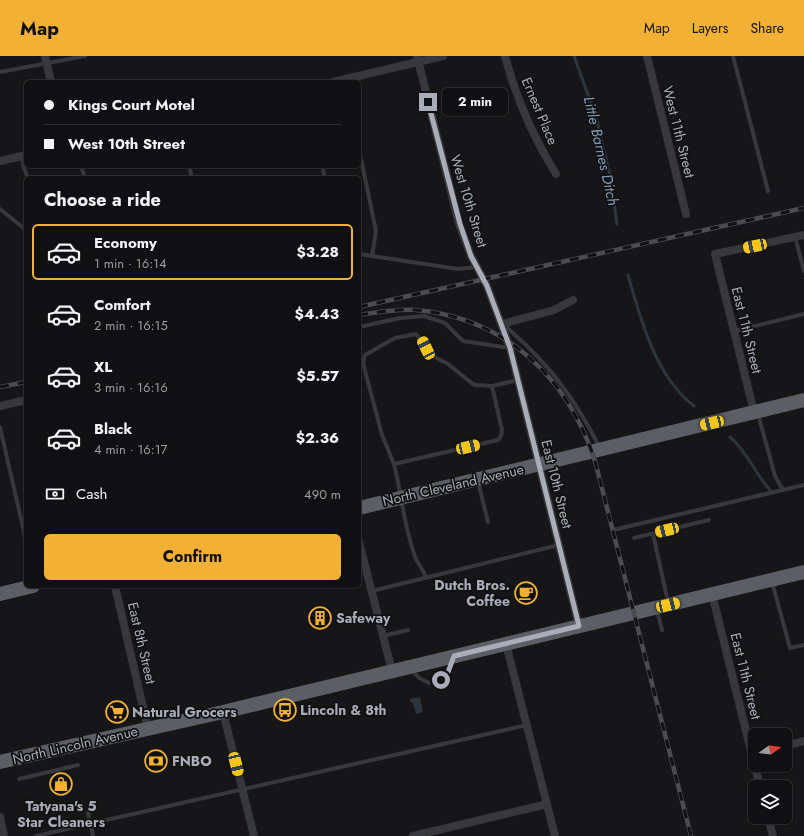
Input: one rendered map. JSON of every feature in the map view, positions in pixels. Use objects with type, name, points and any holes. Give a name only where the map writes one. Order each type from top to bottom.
[{"type":"highway","name":"North Cleveland Avenue","points":[[361,507],[804,400]]},
{"type":"highway","name":"North Lincoln Avenue","points":[[0,762],[223,712],[804,572]]},
{"type":"highway","points":[[0,594],[25,588]]},
{"type":"street","points":[[346,80],[417,59],[443,56]]},
{"type":"street","name":"Ernest Place","points":[[505,56],[519,102],[539,148],[556,174]]},
{"type":"street","name":"West 11th Street","points":[[647,56],[686,214]]},
{"type":"street","name":"West 10th Street","points":[[417,59],[460,224],[477,267],[487,286],[510,348]]},
{"type":"street","points":[[46,60],[51,80]]},
{"type":"street","points":[[0,161],[24,155]]},
{"type":"street","points":[[795,237],[804,235]]},
{"type":"street","name":"East 11th Street","points":[[755,412],[715,254],[795,237]]},
{"type":"street","points":[[502,324],[554,310],[573,300]]},
{"type":"street","name":"East 10th Street","points":[[510,348],[579,626]]},
{"type":"street","points":[[0,406],[24,400]]},
{"type":"street","points":[[361,550],[392,671]]},
{"type":"street","name":"East 8th Street","points":[[115,588],[148,729]]},
{"type":"street","name":"East 11th Street","points":[[712,594],[748,730]]},
{"type":"street","points":[[506,644],[555,836]]},
{"type":"street","points":[[223,712],[254,836]]},
{"type":"street","points":[[792,744],[804,741]]},
{"type":"street","points":[[413,836],[547,804]]},
{"type":"street","points":[[0,817],[4,836]]},
{"type":"street","points":[[770,824],[773,836]]},
{"type":"lane","points":[[0,72],[46,60],[85,56]]},
{"type":"lane","points":[[733,56],[768,191]]},
{"type":"lane","points":[[24,155],[24,168]]},
{"type":"lane","points":[[361,159],[376,231],[372,256]]},
{"type":"lane","points":[[0,209],[24,228]]},
{"type":"lane","points":[[795,237],[804,271]]},
{"type":"lane","points":[[361,254],[458,269],[477,267]]},
{"type":"lane","points":[[734,332],[804,314]]},
{"type":"lane","points":[[361,327],[400,318],[424,316],[445,323],[463,341],[510,348]]},
{"type":"lane","points":[[502,324],[535,352],[558,379],[579,408],[600,449]]},
{"type":"lane","points":[[426,578],[414,554],[405,520],[402,497],[394,464],[382,435],[363,363],[365,355],[396,338],[416,334],[431,355],[448,364],[475,385],[492,386],[518,380]]},
{"type":"lane","points":[[394,464],[498,440],[501,436],[502,430],[492,386]]},
{"type":"lane","points":[[755,412],[775,476],[783,490]]},
{"type":"lane","points":[[0,427],[24,532]]},
{"type":"lane","points":[[478,480],[488,522]]},
{"type":"lane","points":[[613,530],[804,485]]},
{"type":"lane","points":[[634,538],[709,520]]},
{"type":"lane","points":[[653,534],[663,606],[662,630]]},
{"type":"lane","points":[[372,591],[559,545]]},
{"type":"lane","points":[[771,580],[790,648],[804,645]]},
{"type":"lane","points":[[383,636],[408,630]]},
{"type":"lane","points":[[410,667],[419,678],[429,683],[441,680],[447,675],[454,656]]},
{"type":"lane","points":[[36,836],[527,725]]},
{"type":"lane","points":[[19,779],[78,765]]},
{"type":"lane","points":[[88,813],[93,836]]},
{"type":"shaded area","points":[[420,697],[423,712],[416,714],[413,703],[410,702],[410,699]]},
{"type":"waterway","name":"Little Barnes Ditch","points":[[574,56],[596,117],[611,180],[617,224]]},
{"type":"waterway","name":"Little Barnes Ditch","points":[[628,275],[644,328],[659,363],[680,394],[694,406]]},
{"type":"waterway","name":"Little Barnes Ditch","points":[[730,437],[741,449],[770,490]]},
{"type":"railway","points":[[361,307],[804,208]]},
{"type":"railway","points":[[361,315],[395,310],[416,310],[448,315],[478,325],[505,339],[529,357],[550,379],[568,404],[583,431],[595,461],[691,836]]},
{"type":"railway","points":[[0,387],[24,382]]},
{"type":"place","name":"Dutch Bros. Coffee","points":[[526,593]]},
{"type":"place","name":"Safeway","points":[[320,618]]},
{"type":"place","name":"Lincoln & 8th","points":[[285,710]]},
{"type":"place","name":"Natural Grocers","points":[[117,712]]},
{"type":"place","name":"FNBO","points":[[156,761]]},
{"type":"place","name":"Tatyana's 5 Star Cleaners","points":[[61,784]]},
{"type":"route","points":[[428,102],[460,224],[471,256],[487,286],[510,348],[579,626],[454,656],[447,675],[441,680]]}]
